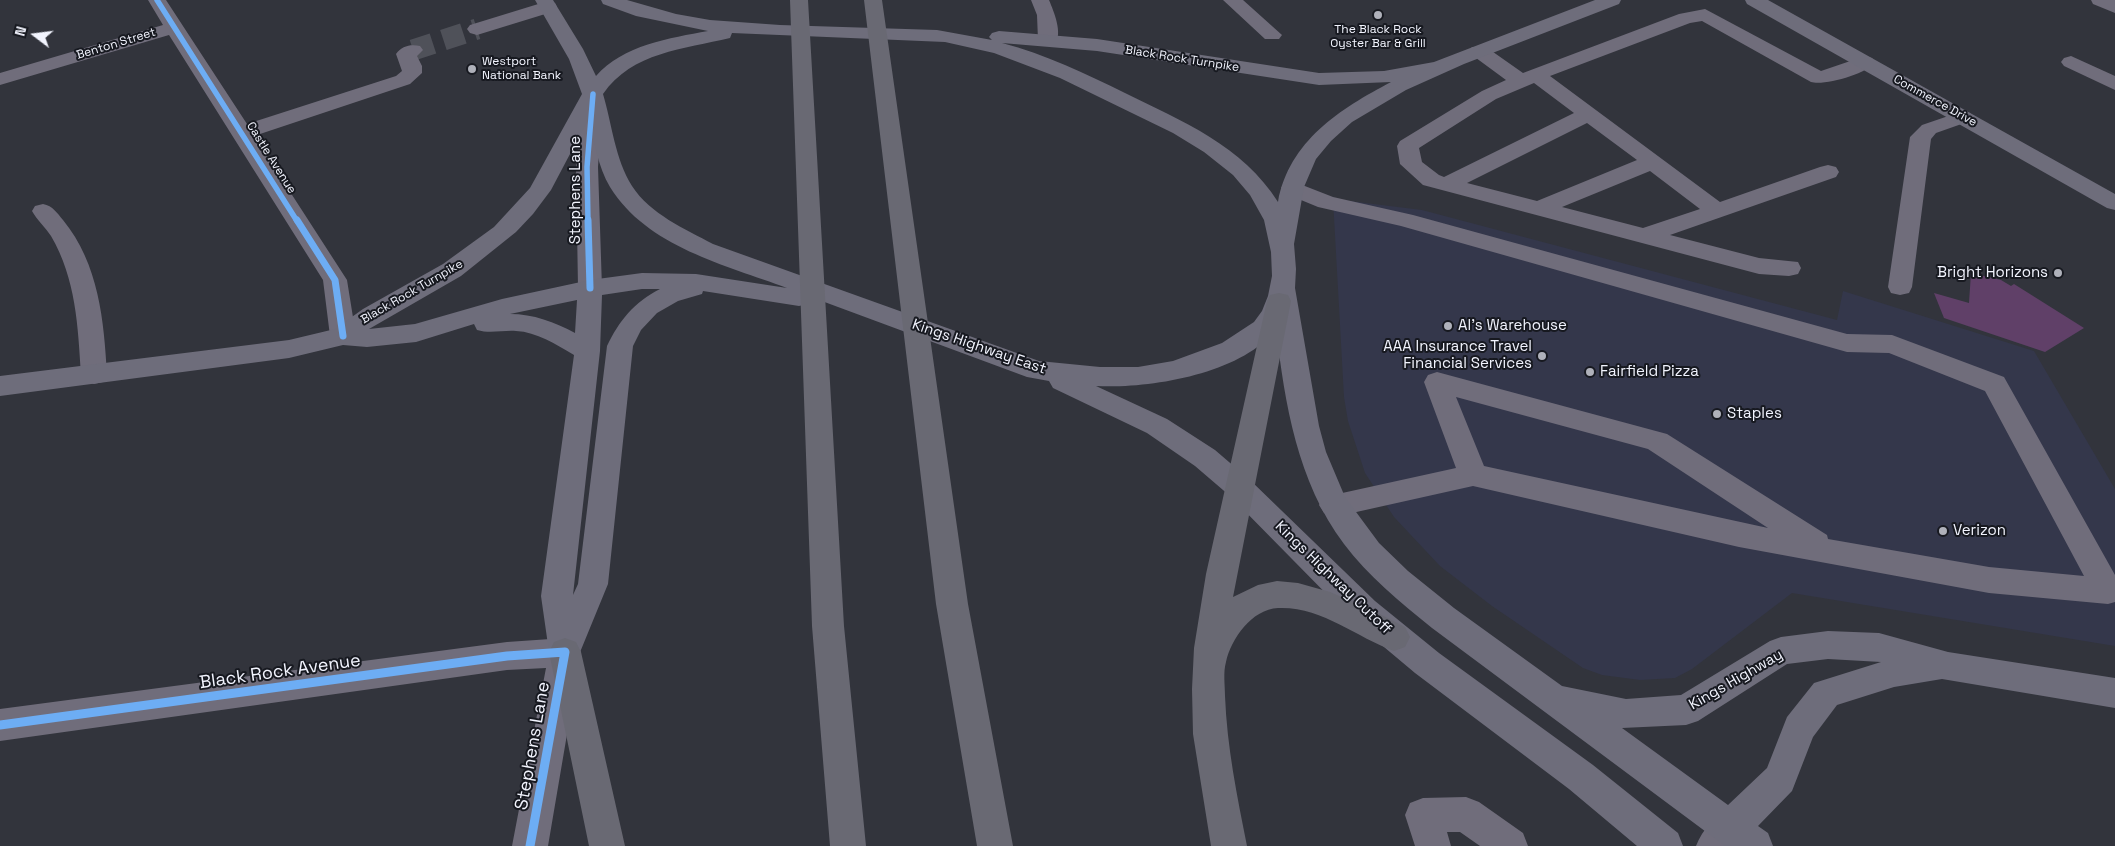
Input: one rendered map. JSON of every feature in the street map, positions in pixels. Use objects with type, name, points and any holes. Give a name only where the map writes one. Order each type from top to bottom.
[{"type":"highway","points":[[799,6],[828,626],[848,846]]},
{"type":"highway","points":[[874,7],[952,604],[995,846]]},
{"type":"highway","points":[[1229,846],[1217,787],[1210,733],[1208,666],[1216,604],[1281,292]]},
{"type":"highway","points":[[1208,666],[1218,643],[1240,609],[1254,600],[1272,595],[1293,595],[1317,601],[1340,609],[1394,637]]},
{"type":"highway","points":[[565,652],[607,846]]},
{"type":"main road","name":"Kings Highway East","points":[[546,4],[583,67],[615,174],[632,202],[647,216],[666,229],[705,249],[1036,370],[1107,377],[1164,373],[1217,356],[1240,345],[1259,331],[1272,317],[1281,292],[1284,250],[1273,214],[1253,183],[1222,155],[1192,136],[1035,59],[988,45],[930,36],[772,29],[707,24],[668,18],[610,0]]},
{"type":"main road","name":"Black Rock Turnpike","points":[[1284,250],[1292,188],[1306,157],[1335,126],[1373,101],[1434,68],[1612,0]]},
{"type":"main road","name":"Commerce Drive","points":[[1754,0],[2112,198]]},
{"type":"main road","name":"Black Rock Turnpike","points":[[343,336],[377,310],[450,271],[512,222],[540,190],[592,94],[610,73],[621,65],[649,52],[710,36],[772,29]]},
{"type":"main road","name":"Black Rock Turnpike","points":[[930,36],[1048,40],[1097,45],[1319,79],[1384,77],[1434,68]]},
{"type":"main road","name":"Black Rock Turnpike","points":[[0,386],[289,349],[343,336],[367,338],[416,333],[502,307],[590,288],[642,281],[696,282],[725,285],[880,313]]},
{"type":"main road","name":"Stephens Lane","points":[[565,652],[592,584],[618,356],[624,335],[638,316],[659,300],[687,289],[725,285]]},
{"type":"main road","name":"Stephens Lane","points":[[565,652],[557,596],[587,350],[590,288]]},
{"type":"main road","points":[[1281,292],[1303,419],[1319,474],[1334,505],[1377,561],[1406,589],[1553,698],[1733,840]]},
{"type":"main road","points":[[416,333],[497,323],[526,323],[545,327],[587,350]]},
{"type":"main road","name":"Kings Highway Cutoff","points":[[1036,370],[1108,401],[1174,436],[1205,458],[1240,488],[1336,585],[1394,637],[1581,777],[1665,846]]},
{"type":"main road","name":"Kings Highway","points":[[1553,698],[1626,714],[1686,710],[1781,651],[1828,645],[1879,647],[1948,666],[2115,693]]},
{"type":"main road","name":"Kings Highway","points":[[1733,840],[1780,779],[1799,728],[1826,694],[1894,672],[1948,666]]},
{"type":"street","name":"Castle Avenue","points":[[158,0],[335,280],[343,336]]},
{"type":"street","points":[[1040,0],[1046,15],[1048,40]]},
{"type":"street","points":[[1232,0],[1272,35]]},
{"type":"street","points":[[2100,0],[2115,7]]},
{"type":"street","points":[[477,30],[546,4]]},
{"type":"street","points":[[1790,268],[1759,266],[1431,180],[1411,164],[1408,146],[1489,95],[1528,78],[1686,18],[1705,15],[1818,78],[1842,72],[1865,62]]},
{"type":"street","name":"Benton Street","points":[[0,79],[175,27]]},
{"type":"street","points":[[242,134],[403,80],[412,73],[412,66],[406,54],[413,50]]},
{"type":"street","points":[[1479,51],[1588,114],[1717,210]]},
{"type":"street","points":[[2071,62],[2115,84]]},
{"type":"street","name":"Stephens Lane","points":[[590,288],[587,176],[592,94]]},
{"type":"street","points":[[1447,184],[1588,114]]},
{"type":"street","points":[[1900,287],[1922,137],[1929,129],[1963,117]]},
{"type":"street","points":[[1539,208],[1652,162]]},
{"type":"street","points":[[1644,236],[1828,172]]},
{"type":"street","points":[[1292,188],[1326,202],[1406,220],[1847,343],[1892,344],[1995,384],[2112,596]]},
{"type":"street","points":[[43,211],[61,233],[82,281],[91,324],[94,375]]},
{"type":"street","points":[[1473,475],[1437,382],[1657,441],[1826,551]]},
{"type":"street","points":[[1334,505],[1473,475],[1738,536],[1989,580],[2112,596]]},
{"type":"street","name":"Stephens Lane","points":[[530,846],[565,652]]},
{"type":"street","name":"Black Rock Avenue","points":[[0,725],[497,657],[565,652]]},
{"type":"street","points":[[1433,846],[1423,815],[1466,814],[1510,846]]},
{"type":"shaded area","points":[[1333,199],[1422,210],[1837,320],[1843,291],[2034,351],[2115,489],[2115,646],[1792,593],[1692,669],[1675,678],[1640,680],[1602,675],[1583,668],[1492,606],[1440,566],[1394,517],[1365,473],[1348,421],[1344,397]]},
{"type":"shaded area","points":[[1971,273],[2001,280],[2011,286],[2014,284],[2084,328],[2045,352],[1944,318],[1934,293],[1969,303]]},
{"type":"tunnel","points":[[413,50],[477,29]]},
{"type":"cycle path","points":[[157,0],[335,280],[343,336]]},
{"type":"cycle path","points":[[590,288],[587,167],[593,94]]},
{"type":"cycle path","points":[[0,725],[507,656],[565,652],[530,846]]},
{"type":"place","name":"The Black Rock Oyster Bar & Grill","points":[[1378,15]]},
{"type":"place","name":"Westport National Bank","points":[[472,69]]},
{"type":"place","name":"Bright Horizons","points":[[2058,273]]},
{"type":"place","name":"Al's Warehouse","points":[[1448,326]]},
{"type":"place","name":"AAA Insurance Travel Financial Services","points":[[1542,356]]},
{"type":"place","name":"Fairfield Pizza","points":[[1590,372]]},
{"type":"place","name":"Staples","points":[[1717,414]]},
{"type":"place","name":"Verizon","points":[[1943,531]]}]
